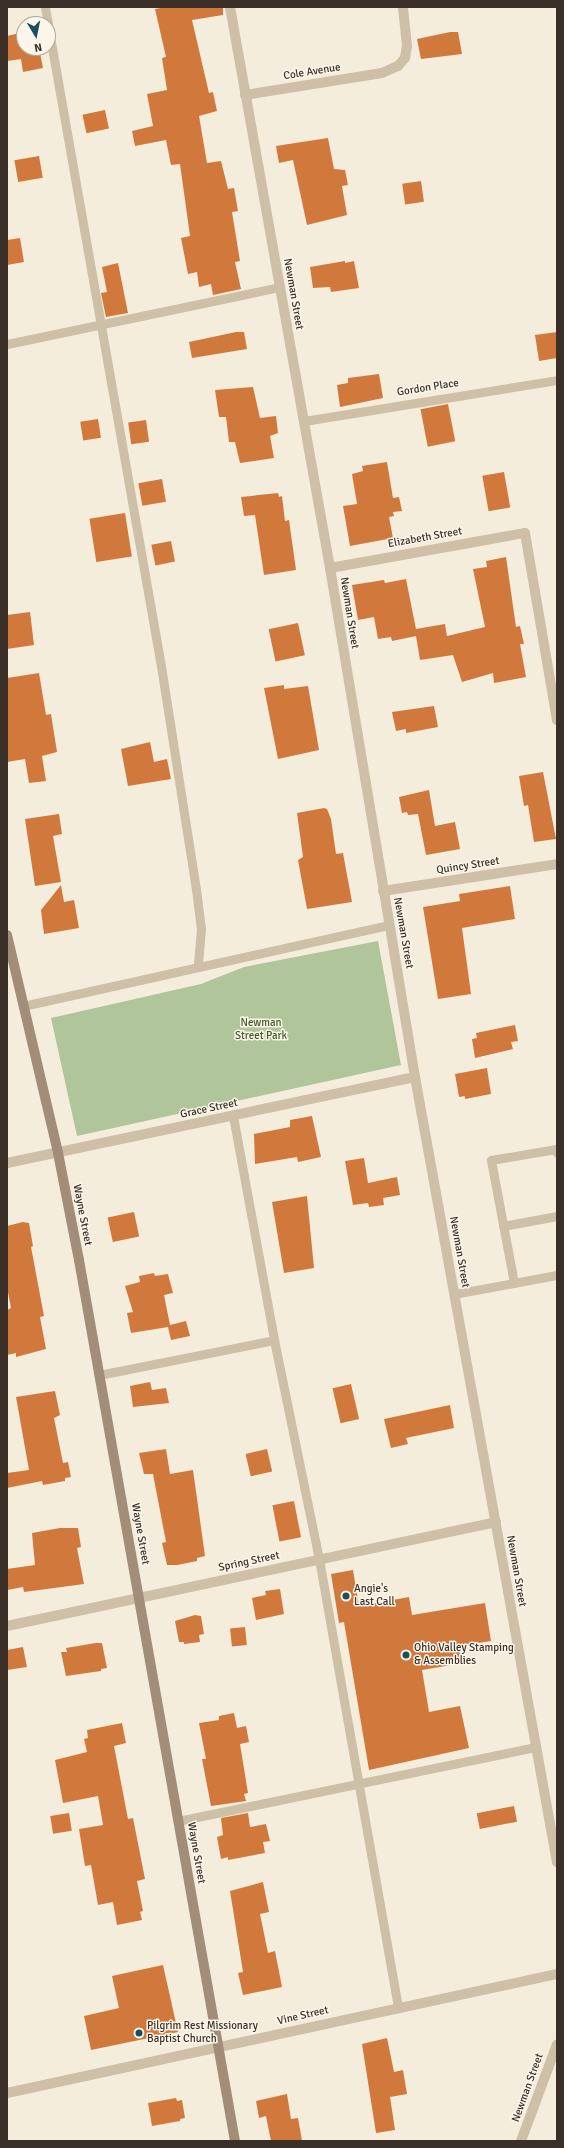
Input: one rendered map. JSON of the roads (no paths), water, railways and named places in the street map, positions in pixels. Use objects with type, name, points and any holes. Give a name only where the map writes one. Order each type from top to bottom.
[{"type":"main road","name":"Wayne Street","points":[[7,935],[58,1153],[139,1597],[235,2141]]},
{"type":"street","name":"Newman Street","points":[[230,7],[330,568],[415,1077],[557,1862]]},
{"type":"street","name":"Cole Avenue","points":[[245,95],[382,73],[398,66],[405,58],[407,32],[403,7]]},
{"type":"street","name":"Elizabeth Street","points":[[330,568],[525,533],[557,720]]},
{"type":"street","name":"Quincy Street","points":[[383,891],[557,864]]},
{"type":"street","name":"Grace Street","points":[[7,1163],[415,1077]]},
{"type":"street","name":"Spring Street","points":[[7,1626],[496,1522]]},
{"type":"street","name":"Vine Street","points":[[7,2093],[557,1974]]},
{"type":"street","name":"Newman Street","points":[[521,2141],[557,2044]]},
{"type":"lane","points":[[53,56],[99,324],[161,666],[201,929],[198,968]]},
{"type":"lane","points":[[7,344],[280,287]]},
{"type":"lane","name":"Gordon Place","points":[[304,421],[557,380]]},
{"type":"lane","points":[[544,866],[557,868]]},
{"type":"lane","points":[[23,1006],[198,968],[234,957],[389,925]]},
{"type":"lane","points":[[233,1116],[274,1340],[319,1559],[357,1784],[398,2008]]},
{"type":"lane","points":[[514,1283],[491,1160],[556,1149],[557,1153]]},
{"type":"lane","points":[[503,1226],[557,1216]]},
{"type":"lane","points":[[454,1294],[557,1276]]},
{"type":"lane","points":[[99,1375],[274,1340]]},
{"type":"lane","points":[[178,1821],[536,1747]]},
{"type":"place","name":"Angie's Last Call","points":[[346,1596]]},
{"type":"place","name":"Ohio Valley Stamping & Assemblies","points":[[406,1655]]},
{"type":"place","name":"Pilgrim Rest Missionary Baptist Church","points":[[139,2033]]},
{"type":"park label","name":"Newman Street Park","points":[[261,1030]]}]
